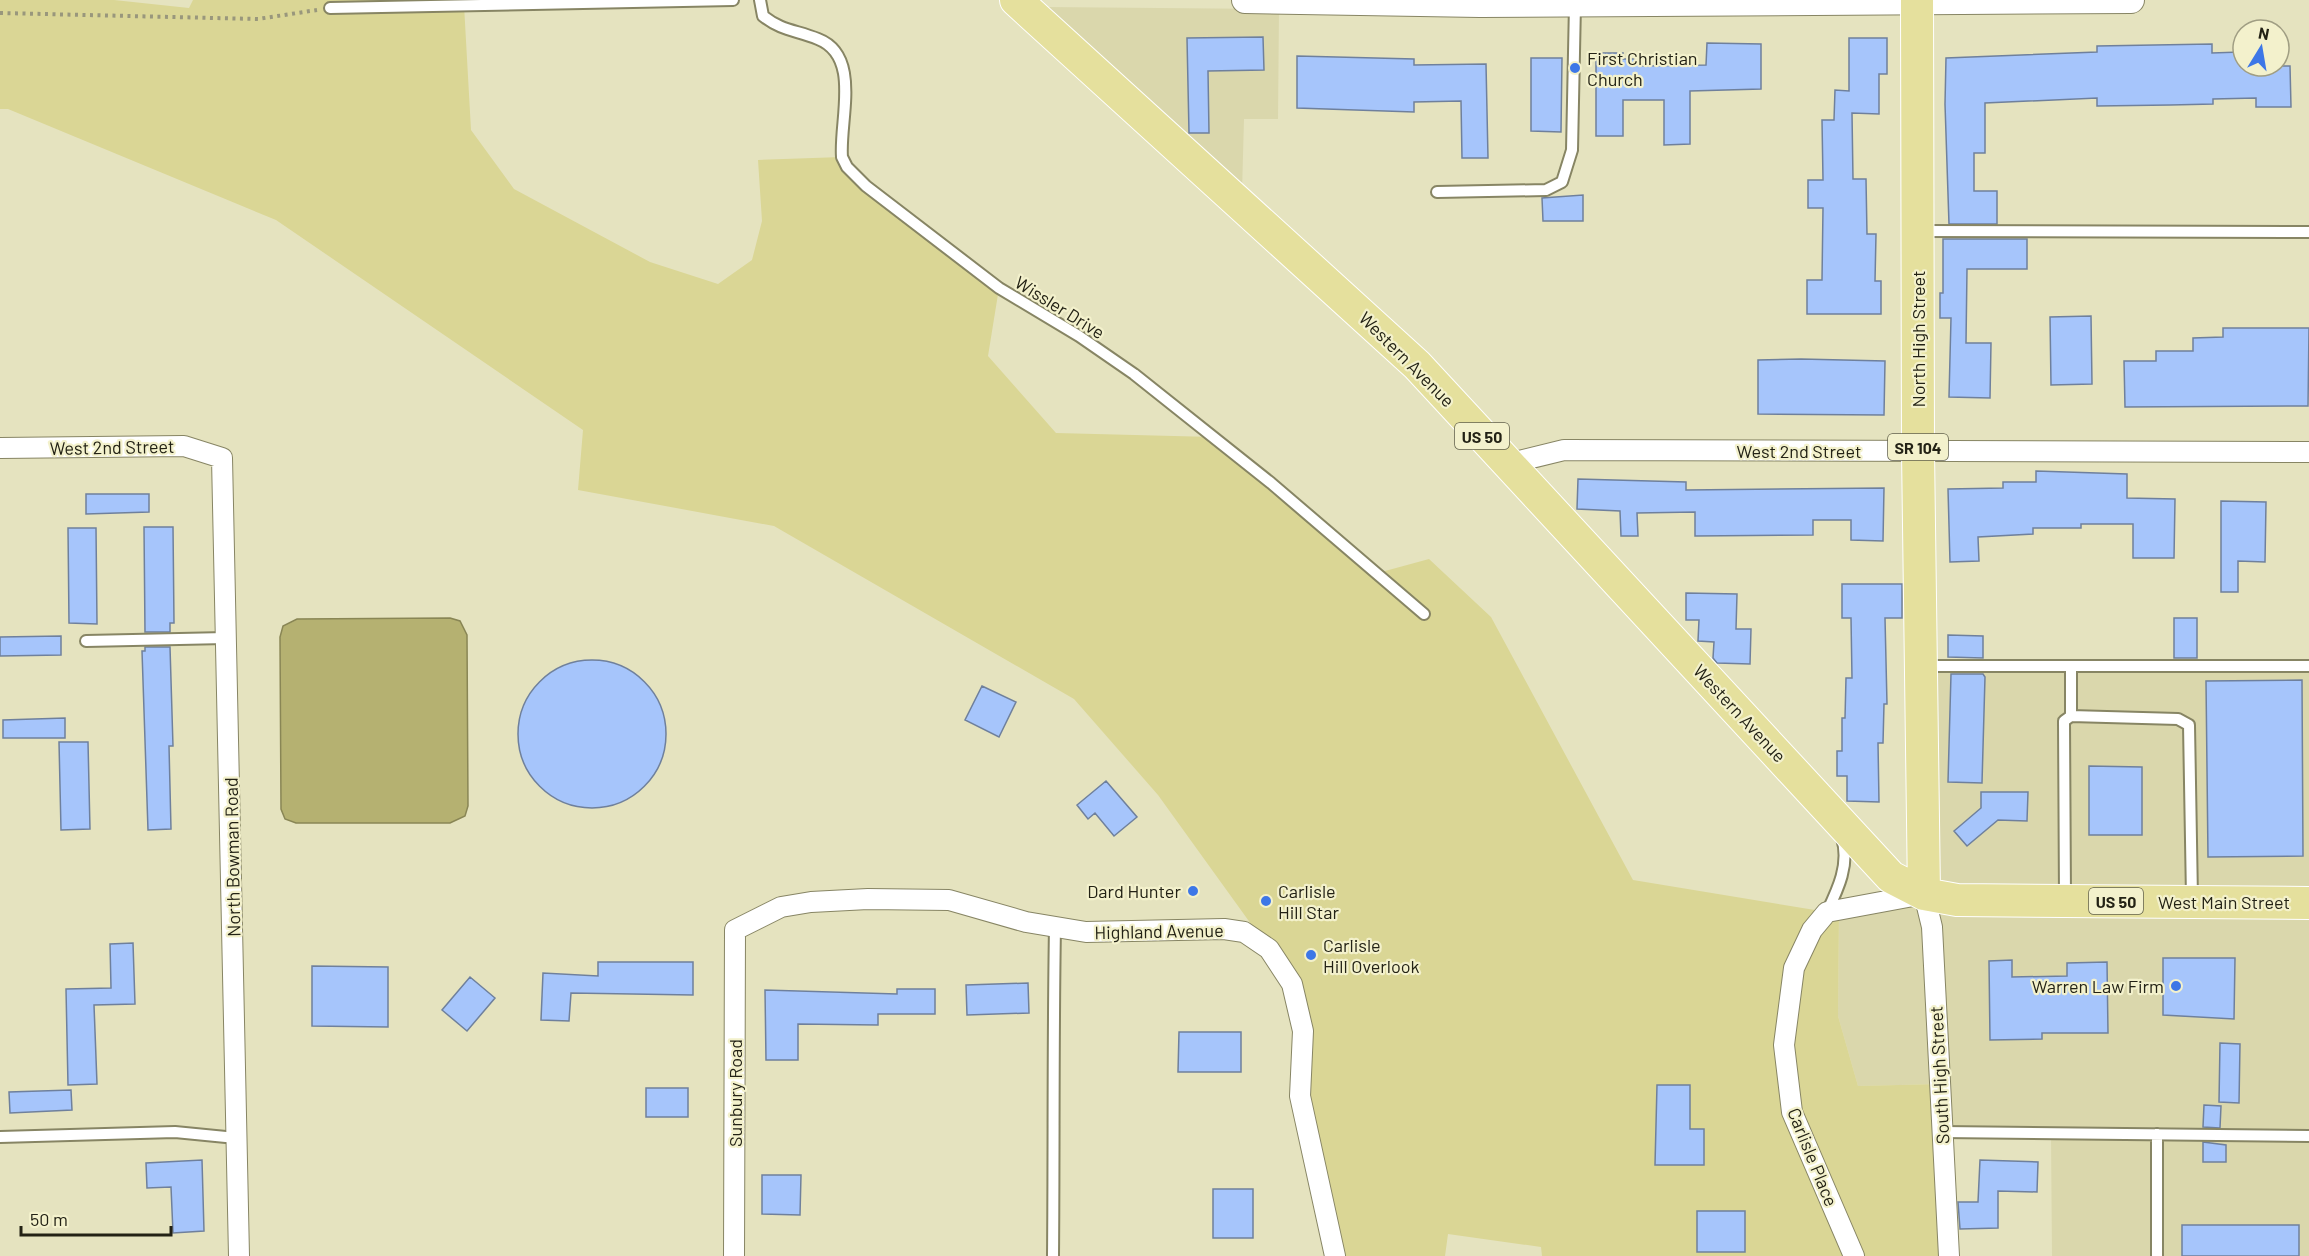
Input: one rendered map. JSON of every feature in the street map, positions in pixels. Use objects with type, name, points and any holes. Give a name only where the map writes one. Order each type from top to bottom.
[{"type":"main road","name":"Western Avenue","points":[[1016,0],[1417,364],[1891,877],[1924,894]]},
{"type":"main road","name":"North High Street","points":[[1917,2],[1918,452],[1924,894]]},
{"type":"main road","name":"West Main Street","points":[[1924,894],[1957,900],[2309,903]]},
{"type":"street","points":[[1245,0],[1480,2],[2131,0]]},
{"type":"street","name":"West 2nd Street","points":[[0,448],[184,446],[222,458]]},
{"type":"street","name":"West 2nd Street","points":[[1507,464],[1564,450],[2309,452]]},
{"type":"street","name":"North Bowman Road","points":[[222,458],[239,1256]]},
{"type":"street","points":[[1827,912],[1924,894]]},
{"type":"street","name":"South High Street","points":[[1924,894],[1932,927],[1949,1256]]},
{"type":"street","name":"Highland Avenue","points":[[735,930],[781,907],[811,902],[868,899],[949,900],[1055,928],[1086,932],[1224,929],[1244,932],[1269,949],[1292,984],[1303,1031],[1300,1096],[1335,1256]]},
{"type":"street","name":"Carlisle Place","points":[[1827,912],[1812,930],[1794,968],[1784,1046],[1791,1112],[1854,1256]]},
{"type":"street","name":"Sunbury Road","points":[[734,1256],[735,930]]},
{"type":"lane","points":[[330,8],[733,0]]},
{"type":"lane","name":"Wissler Drive","points":[[760,0],[763,16],[778,27],[819,39],[834,49],[841,61],[845,80],[842,157],[847,167],[866,186],[999,288],[1079,336],[1134,374],[1271,483],[1424,614]]},
{"type":"lane","points":[[1437,192],[1546,190],[1562,182],[1572,150],[1583,2]]},
{"type":"lane","points":[[1917,231],[2309,232]]},
{"type":"lane","points":[[86,641],[226,638]]},
{"type":"lane","points":[[1922,666],[2309,666]]},
{"type":"lane","points":[[2071,666],[2071,716]]},
{"type":"lane","points":[[2065,901],[2064,721],[2071,716],[2178,719],[2189,725],[2192,902]]},
{"type":"lane","points":[[1827,912],[1843,874],[1846,851],[1833,813]]},
{"type":"lane","points":[[1053,1256],[1055,1140],[1052,1090],[1055,928]]},
{"type":"lane","points":[[0,1137],[176,1132],[236,1138]]},
{"type":"lane","points":[[1942,1132],[2309,1136]]},
{"type":"lane","points":[[2157,1134],[2157,1256]]},
{"type":"path","points":[[0,13],[258,19],[330,8]]},
{"type":"shaded area","points":[[0,0],[114,0],[189,8],[193,0],[637,0],[464,5],[471,130],[514,189],[650,262],[718,284],[752,260],[762,221],[758,160],[842,157],[847,167],[999,288],[988,356],[1056,433],[1213,437],[1374,574],[1429,559],[1491,617],[1633,880],[1827,912],[1839,911],[1838,1016],[1858,1086],[1939,1084],[1949,1256],[1542,1256],[1541,1247],[1448,1234],[1445,1256],[1335,1256],[1306,1126],[1303,1031],[1269,949],[1158,795],[1074,699],[774,526],[578,490],[583,430],[276,220],[8,109],[0,109]]},
{"type":"shaded area","points":[[1045,7],[1279,9],[1278,119],[1244,119],[1242,192]]},
{"type":"shaded area","points":[[450,618],[460,621],[467,635],[468,806],[465,816],[450,823],[296,823],[285,819],[281,809],[280,637],[283,626],[297,619]]},
{"type":"shaded area","points":[[1922,666],[2309,666],[2309,1256],[2052,1256],[2051,1134],[1942,1132],[1939,1084],[1858,1086],[1838,1016],[1839,911],[1924,894]]},
{"type":"building","points":[[1263,37],[1264,70],[1208,71],[1209,133],[1189,133],[1187,38]]},
{"type":"building","points":[[1849,38],[1887,38],[1887,74],[1879,74],[1879,114],[1852,113],[1853,179],[1866,179],[1867,234],[1876,234],[1875,281],[1881,281],[1881,314],[1807,314],[1807,280],[1822,280],[1823,208],[1808,208],[1808,180],[1823,180],[1822,120],[1834,120],[1835,90],[1849,91]]},
{"type":"building","points":[[1707,43],[1761,44],[1761,89],[1690,91],[1690,144],[1664,145],[1664,100],[1623,100],[1623,136],[1596,136],[1596,53],[1623,53],[1622,59],[1642,59],[1642,66],[1706,65]]},
{"type":"building","points":[[2212,44],[2212,53],[2231,52],[2231,78],[2290,78],[2291,107],[2256,107],[2256,98],[2213,99],[2213,104],[2170,105],[2097,106],[2097,98],[1985,103],[1985,153],[1974,153],[1974,191],[1997,191],[1997,224],[1949,224],[1945,104],[1946,58],[2097,52],[2097,46]]},
{"type":"building","points":[[1297,56],[1414,59],[1414,65],[1486,64],[1488,158],[1462,158],[1461,101],[1414,102],[1414,112],[1297,108]]},
{"type":"building","points":[[1531,58],[1562,58],[1561,132],[1531,131]]},
{"type":"building","points":[[1583,195],[1583,221],[1543,221],[1542,198]]},
{"type":"building","points":[[1943,239],[2027,239],[2027,269],[1967,269],[1966,343],[1991,343],[1990,398],[1949,397],[1951,318],[1940,318],[1940,293],[1943,293]]},
{"type":"building","points":[[2091,316],[2092,384],[2051,385],[2050,317]]},
{"type":"building","points":[[2223,328],[2309,328],[2308,406],[2125,407],[2124,361],[2156,361],[2156,351],[2193,351],[2193,338],[2223,337]]},
{"type":"building","points":[[1758,360],[1885,361],[1884,415],[1758,414]]},
{"type":"building","points":[[2036,471],[2127,474],[2127,498],[2175,499],[2174,558],[2133,558],[2133,524],[2081,524],[2081,528],[2033,528],[2033,534],[1978,537],[1979,561],[1950,562],[1948,489],[2003,488],[2003,482],[2036,482]]},
{"type":"building","points":[[1578,479],[1686,482],[1686,490],[1884,488],[1883,541],[1851,540],[1851,520],[1813,520],[1813,535],[1695,536],[1695,512],[1637,513],[1638,536],[1621,536],[1620,511],[1577,509]]},
{"type":"building","points":[[86,494],[149,494],[149,512],[86,514]]},
{"type":"building","points":[[2221,501],[2266,502],[2265,562],[2238,561],[2238,592],[2221,592]]},
{"type":"building","points":[[144,527],[173,527],[174,623],[170,623],[170,632],[145,632]]},
{"type":"building","points":[[68,528],[96,528],[97,624],[69,623]]},
{"type":"building","points":[[1842,584],[1902,584],[1902,618],[1885,618],[1887,704],[1884,704],[1883,743],[1878,743],[1879,802],[1847,801],[1847,776],[1837,776],[1837,751],[1842,751],[1842,718],[1845,718],[1846,678],[1852,678],[1851,618],[1842,618]]},
{"type":"building","points":[[1686,593],[1737,594],[1736,629],[1751,629],[1750,664],[1717,663],[1713,658],[1714,642],[1698,641],[1699,620],[1686,620]]},
{"type":"building","points":[[2174,618],[2197,618],[2197,658],[2174,658]]},
{"type":"building","points":[[1948,635],[1983,636],[1983,658],[1948,657]]},
{"type":"building","points":[[61,636],[61,655],[0,656],[0,637]]},
{"type":"building","points":[[145,647],[170,647],[173,746],[169,746],[171,829],[148,830],[142,651],[145,651]]},
{"type":"building","points":[[592,660],[620,665],[645,681],[661,706],[666,734],[661,762],[645,787],[620,803],[592,808],[564,803],[539,787],[523,762],[518,734],[523,706],[539,681],[564,665]]},
{"type":"building","points":[[1951,674],[1983,674],[1985,677],[1982,783],[1948,782]]},
{"type":"building","points":[[2302,680],[2303,856],[2208,857],[2206,681]]},
{"type":"building","points":[[982,686],[1016,702],[999,737],[965,720]]},
{"type":"building","points":[[65,718],[65,738],[3,738],[3,720]]},
{"type":"building","points":[[59,742],[88,742],[90,829],[61,830]]},
{"type":"building","points":[[2089,766],[2142,767],[2142,835],[2089,835]]},
{"type":"building","points":[[1106,781],[1137,817],[1114,836],[1095,813],[1088,819],[1077,805]]},
{"type":"building","points":[[1981,792],[2028,792],[2027,821],[1998,820],[1967,846],[1954,831],[1981,808]]},
{"type":"building","points":[[133,943],[135,1004],[94,1005],[97,1084],[68,1085],[66,989],[111,988],[110,944]]},
{"type":"building","points":[[2163,958],[2235,958],[2234,1019],[2163,1015]]},
{"type":"building","points":[[2012,960],[2012,977],[2067,976],[2067,963],[2107,962],[2108,1033],[2042,1033],[2042,1039],[1990,1040],[1989,961]]},
{"type":"building","points":[[598,962],[693,962],[693,995],[571,993],[569,1021],[541,1020],[543,973],[598,976]]},
{"type":"building","points":[[312,966],[388,967],[388,1027],[312,1026]]},
{"type":"building","points":[[470,977],[495,998],[467,1031],[442,1010]]},
{"type":"building","points":[[1028,983],[1029,1013],[967,1015],[966,985]]},
{"type":"building","points":[[897,989],[935,989],[935,1014],[878,1014],[878,1025],[798,1024],[798,1060],[766,1060],[765,990],[897,994]]},
{"type":"building","points":[[1179,1032],[1241,1032],[1241,1072],[1178,1072]]},
{"type":"building","points":[[2220,1043],[2240,1044],[2239,1103],[2219,1102]]},
{"type":"building","points":[[1657,1085],[1690,1085],[1690,1129],[1704,1129],[1704,1165],[1655,1165]]},
{"type":"building","points":[[646,1088],[688,1088],[688,1117],[646,1117]]},
{"type":"building","points":[[71,1090],[72,1110],[10,1113],[9,1092]]},
{"type":"building","points":[[2204,1105],[2221,1106],[2220,1128],[2203,1127]]},
{"type":"building","points":[[2203,1142],[2226,1145],[2226,1162],[2203,1162]]},
{"type":"building","points":[[202,1160],[204,1231],[173,1233],[171,1187],[147,1188],[146,1163]]},
{"type":"building","points":[[1980,1160],[2038,1162],[2037,1192],[1998,1191],[1998,1228],[1960,1229],[1958,1202],[1978,1202]]},
{"type":"building","points":[[762,1175],[801,1175],[800,1215],[762,1214]]},
{"type":"building","points":[[1213,1189],[1253,1189],[1253,1238],[1213,1238]]},
{"type":"building","points":[[1697,1211],[1745,1211],[1745,1252],[1697,1252]]},
{"type":"building","points":[[2182,1225],[2299,1225],[2299,1256],[2182,1256]]},
{"type":"place","name":"First Christian Church","points":[[1575,68]]},
{"type":"place","name":"Dard Hunter","points":[[1193,891]]},
{"type":"place","name":"Carlisle Hill Star","points":[[1266,901]]},
{"type":"place","name":"Carlisle Hill Overlook","points":[[1311,955]]},
{"type":"place","name":"Warren Law Firm","points":[[2176,986]]}]
